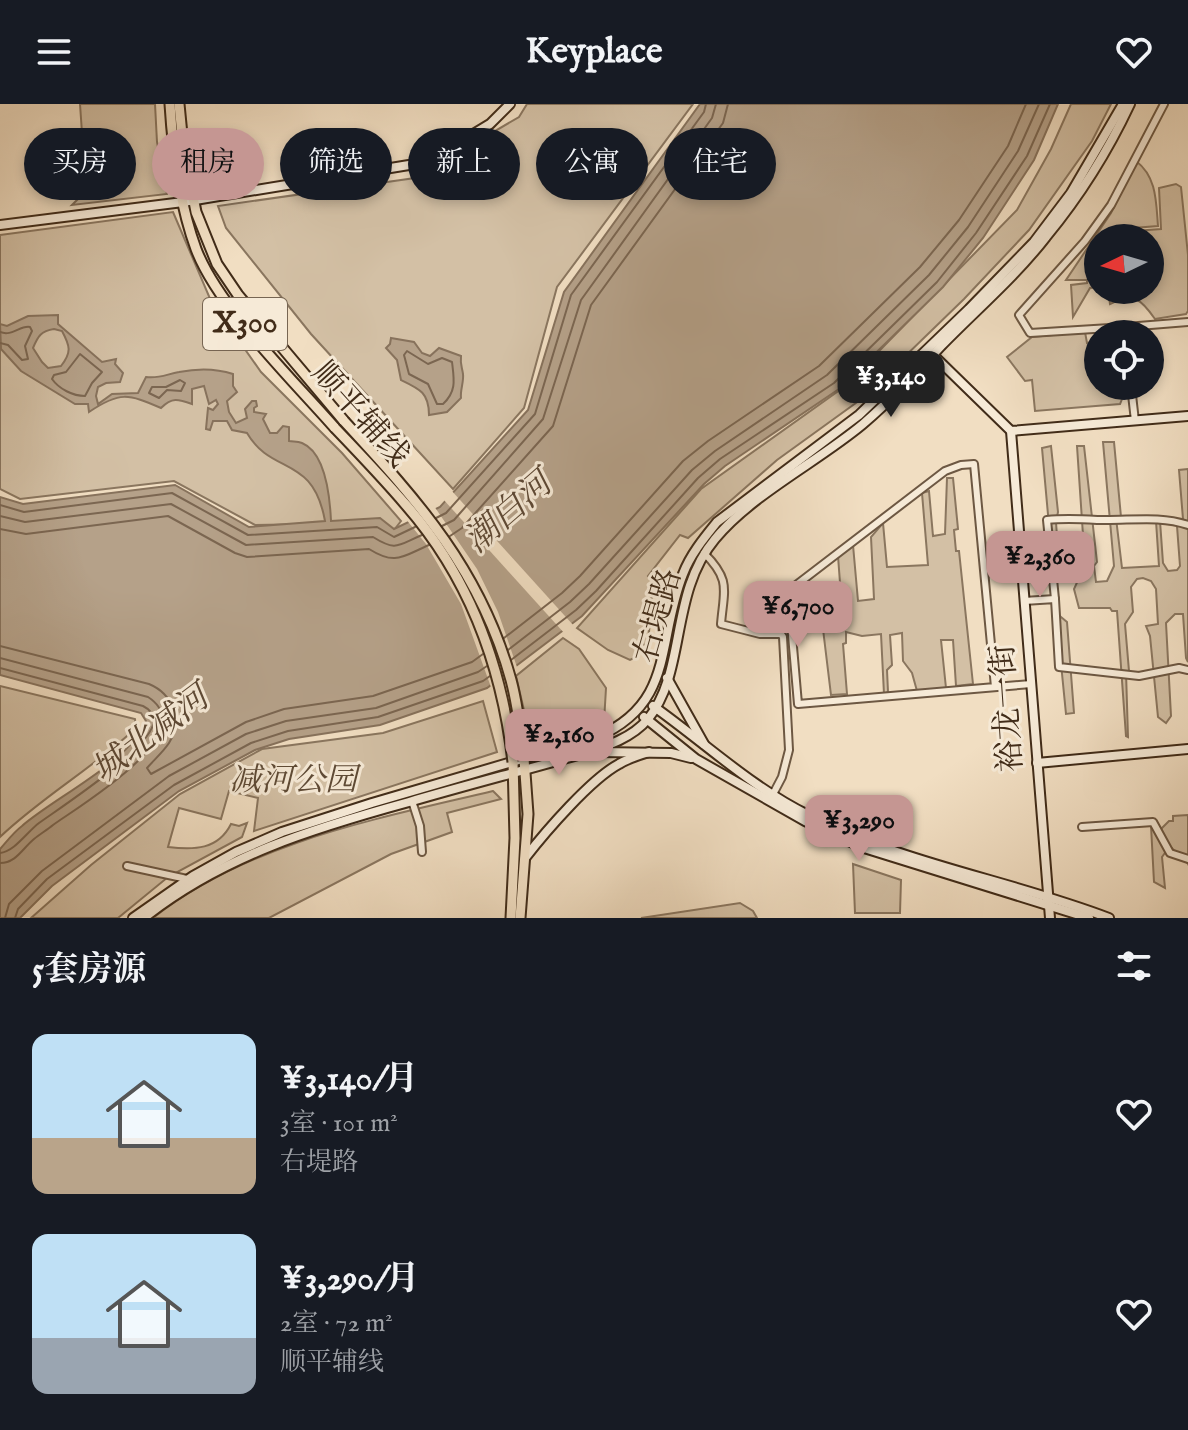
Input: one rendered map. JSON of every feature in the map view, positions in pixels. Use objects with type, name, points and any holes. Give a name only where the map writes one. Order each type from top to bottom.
[{"type":"main road","name":"顺平辅线","points":[[170,104],[173,146],[189,201]]},
{"type":"main road","name":"顺平辅线","points":[[179,104],[196,249],[214,282],[252,333],[339,425],[415,498],[456,555],[490,621],[511,679],[524,764],[528,814],[520,918]]},
{"type":"main road","points":[[0,225],[189,201],[415,164],[490,124],[510,104]]},
{"type":"main road","name":"右堤路","points":[[133,918],[187,879],[236,852],[312,821],[524,764],[585,753],[623,738],[647,719],[667,678],[684,598],[704,553],[727,526],[863,424],[1034,242],[1071,193],[1123,104]]},
{"type":"main road","name":"右堤路","points":[[524,764],[616,729],[637,712],[653,690],[683,574],[704,538],[717,522],[859,415],[930,352],[1045,239],[1080,192],[1130,104]]},
{"type":"main road","points":[[930,352],[1011,431],[1188,416]]},
{"type":"main road","name":"顺平辅线","points":[[339,425],[407,506],[459,581],[478,617],[507,716],[513,767],[515,838],[511,918]]},
{"type":"main road","name":"裕龙一街","points":[[1011,431],[1050,918]]},
{"type":"main road","points":[[667,678],[707,748]]},
{"type":"main road","points":[[645,701],[771,797]]},
{"type":"main road","points":[[637,712],[696,759],[872,844],[1109,918]]},
{"type":"main road","points":[[1037,763],[1188,749]]},
{"type":"main road","points":[[525,858],[550,827],[607,772],[649,752]]},
{"type":"main road","points":[[585,753],[671,753],[696,759]]},
{"type":"main road","name":"右堤路","points":[[144,918],[193,884],[261,849],[323,826],[412,801],[513,767]]},
{"type":"main road","points":[[1048,901],[1089,918]]},
{"type":"street","points":[[1084,331],[1030,333],[1019,315],[1085,241],[1111,205],[1164,104]]},
{"type":"street","points":[[1164,325],[1188,322]]},
{"type":"street","points":[[1133,400],[1135,421]]},
{"type":"street","points":[[995,687],[974,464],[945,471],[791,589],[789,601],[798,704],[1031,684]]},
{"type":"street","points":[[1188,525],[1152,518],[1096,520],[1077,517],[1047,520],[1059,667],[1139,676],[1179,668],[1188,670]]},
{"type":"street","points":[[704,553],[724,580],[721,624],[760,634],[781,634],[783,637],[789,750],[782,777],[771,797]]},
{"type":"street","points":[[1024,601],[1055,599]]},
{"type":"street","points":[[412,801],[420,826],[422,852]]},
{"type":"street","points":[[1082,827],[1153,822],[1170,853],[1188,859]]},
{"type":"street","points":[[127,866],[187,879]]},
{"type":"green space","points":[[80,104],[155,104],[152,196],[136,198],[136,128],[82,128]]},
{"type":"green space","points":[[527,104],[693,104],[675,128],[664,128],[664,143],[648,165],[648,128],[536,128],[536,200],[622,200],[557,287],[524,408],[453,489],[311,334],[226,228],[218,206],[280,197],[280,200],[392,200],[392,181],[408,179],[408,200],[520,200],[520,128],[500,128],[519,117]]},
{"type":"green space","points":[[1071,104],[1111,104],[1092,141],[1029,230],[964,299],[860,400],[777,460],[688,538],[680,535],[648,576],[653,582],[648,645],[639,644],[636,657],[630,660],[608,650],[577,628],[701,489],[844,387],[1017,210],[1051,149]]},
{"type":"green space","points":[[1136,161],[1152,182],[1158,224],[1104,224]]},
{"type":"green space","points":[[1176,184],[1181,187],[1188,255],[1188,311],[1186,314],[1155,319],[1143,304],[1164,304],[1164,224],[1161,224],[1159,188]]},
{"type":"green space","points":[[77,200],[115,200],[72,205]]},
{"type":"green space","points":[[173,212],[211,301],[261,372],[342,453],[401,521],[394,530],[314,524],[255,525],[174,481],[20,499],[0,489],[0,235]]},
{"type":"green space","points":[[1084,253],[1084,280],[1066,280]]},
{"type":"green space","points":[[1084,283],[1084,298],[1073,317],[1071,285]]},
{"type":"green space","points":[[1084,332],[1084,400],[1122,400],[1120,404],[1035,411],[1032,380],[1025,381],[1007,357],[1032,337]]},
{"type":"green space","points":[[1103,442],[1114,442],[1121,517],[1116,518],[1122,568],[1159,566],[1156,521],[1160,521],[1163,563],[1168,571],[1177,570],[1180,566],[1177,526],[1183,519],[1179,470],[1188,469],[1188,662],[1183,614],[1175,614],[1166,623],[1171,716],[1166,723],[1158,717],[1150,636],[1146,626],[1158,624],[1156,589],[1151,581],[1137,579],[1131,587],[1133,612],[1125,624],[1129,671],[1126,672],[1128,737],[1117,611],[1110,608],[1079,608],[1074,589],[1085,565],[1077,446],[1084,446],[1097,562],[1094,566],[1096,582],[1107,581],[1114,566]]},
{"type":"green space","points":[[1051,446],[1058,512],[1060,581],[1054,581],[1042,448]]},
{"type":"green space","points":[[947,478],[953,478],[958,529],[954,530],[956,551],[959,551],[973,684],[956,686],[953,640],[941,640],[946,688],[917,691],[912,673],[903,661],[902,633],[890,635],[892,665],[887,670],[888,692],[884,694],[881,634],[862,636],[846,632],[846,643],[843,644],[847,694],[831,695],[819,596],[841,596],[838,556],[853,545],[858,601],[874,599],[871,537],[883,523],[887,567],[928,565],[922,493],[929,491],[933,536],[945,534]]},
{"type":"green space","points":[[1061,617],[1067,622],[1074,713],[1066,714],[1057,623]]},
{"type":"green space","points":[[563,638],[579,649],[606,688],[604,722],[540,741],[530,736],[516,676]]},
{"type":"green space","points":[[0,686],[135,719],[136,728],[0,837]]},
{"type":"green space","name":"减河公园","points":[[483,701],[497,752],[254,831],[258,798],[229,791],[221,819],[179,808],[168,847],[204,846],[219,839],[231,824],[239,826],[247,823],[242,837],[168,877],[118,918],[31,918],[180,794],[262,749],[383,733]]},
{"type":"green space","points":[[493,791],[501,799],[447,813],[452,832],[391,854],[269,918],[153,918],[191,892],[272,852],[360,823]]},
{"type":"green space","points":[[1188,815],[1188,864],[1170,846],[1162,857],[1165,888],[1154,882],[1151,826],[1160,830],[1173,821],[1173,816]]},
{"type":"green space","points":[[853,864],[901,880],[900,913],[855,913]]},
{"type":"green space","points":[[740,903],[753,911],[757,918],[641,918]]},
{"type":"water","points":[[700,104],[1058,104],[1034,160],[983,238],[943,287],[839,389],[725,466],[704,484],[582,616],[487,688],[380,725],[289,739],[255,750],[179,791],[52,886],[20,918],[0,918],[0,849],[36,815],[125,751],[146,721],[141,713],[0,675],[0,497],[23,504],[175,485],[249,527],[325,521],[319,500],[302,475],[268,455],[247,433],[232,430],[227,421],[213,421],[210,430],[206,429],[208,408],[213,410],[218,404],[216,400],[209,404],[204,386],[192,389],[192,404],[175,400],[161,408],[124,397],[89,412],[88,404],[75,404],[21,371],[1,349],[0,324],[7,326],[28,316],[58,315],[58,324],[102,362],[116,359],[115,364],[123,373],[120,382],[98,387],[98,404],[112,394],[138,393],[146,377],[200,369],[233,374],[233,386],[237,392],[227,401],[236,423],[247,418],[245,409],[256,401],[254,412],[266,414],[263,419],[270,433],[277,433],[283,426],[289,427],[289,441],[310,448],[317,456],[325,478],[331,521],[380,518],[394,529],[440,507],[528,410],[564,292],[631,200],[648,200],[648,176],[664,154],[664,200],[776,200],[776,128],[683,128]],"holes":[[[54,329],[62,331],[68,345],[67,357],[61,366],[48,368],[33,348],[38,337]]]},
{"type":"water","points":[[391,338],[414,342],[422,353],[430,356],[439,348],[461,356],[461,398],[447,412],[429,415],[422,393],[401,380],[397,360],[386,348]]},
{"type":"pier","points":[[451,490],[574,626],[565,634],[443,499]]},
{"type":"pier","points":[[434,506],[477,569],[498,612],[518,670],[492,690],[461,604],[426,544],[405,518]]},
{"type":"water label","name":"潮白河","points":[[509,513]]},
{"type":"water label","name":"城北减河","points":[[151,735]]}]
